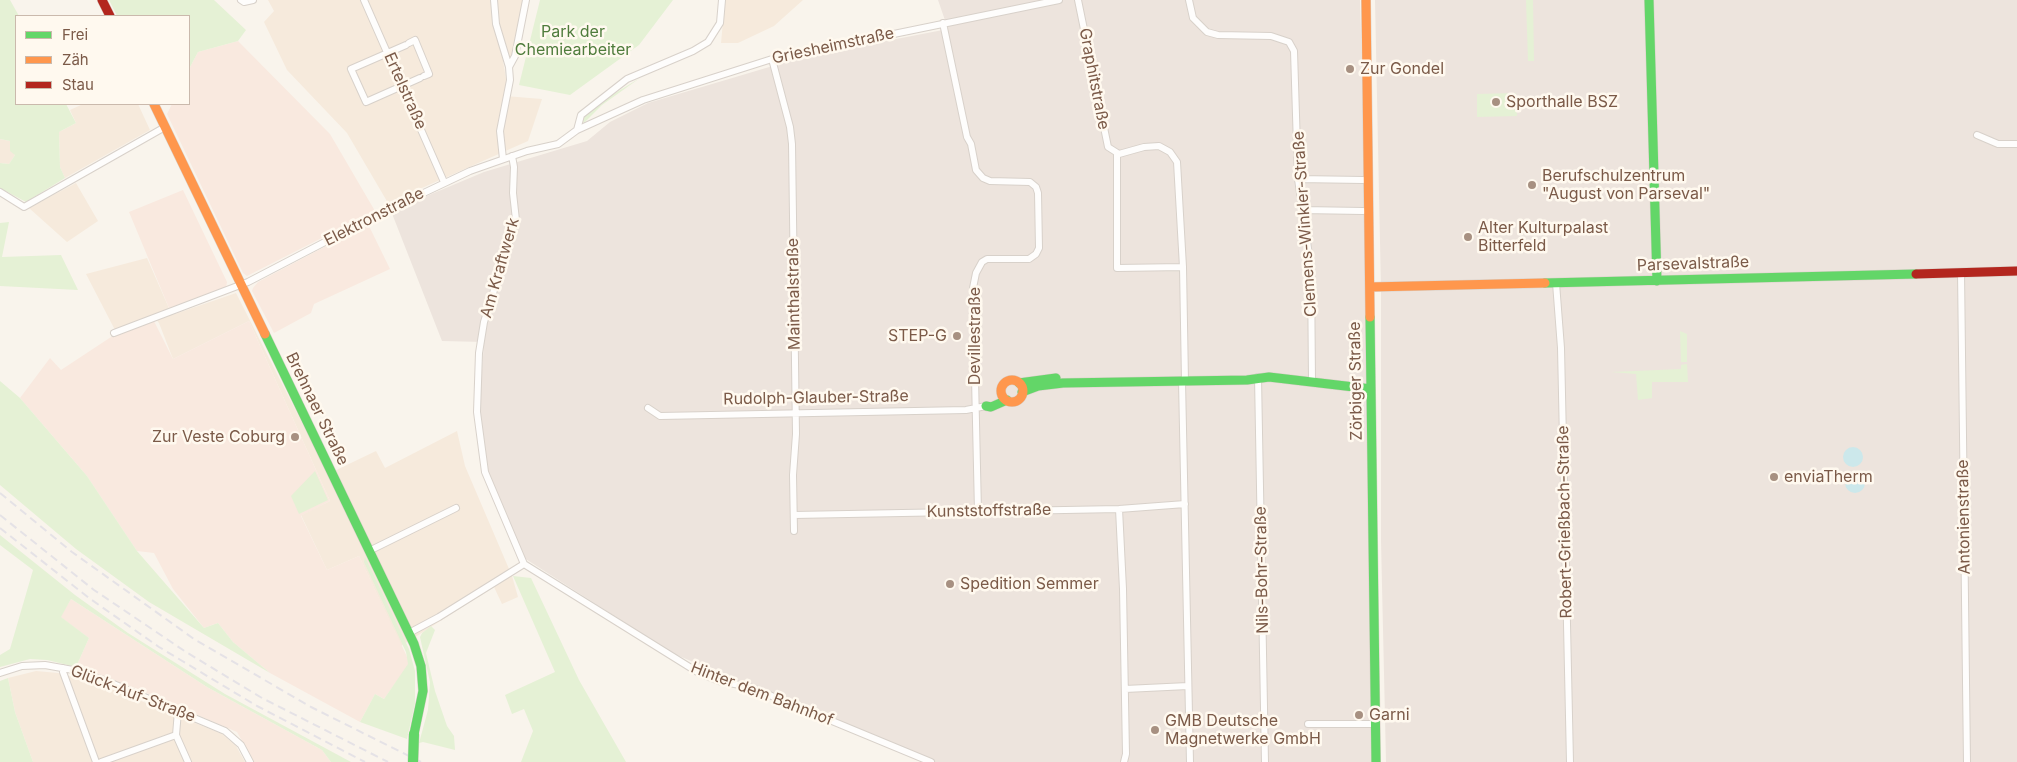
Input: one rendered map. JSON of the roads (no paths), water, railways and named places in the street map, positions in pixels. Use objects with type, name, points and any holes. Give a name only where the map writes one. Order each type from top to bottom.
[{"type":"main road","points":[[102,0],[110,15]]},
{"type":"main road","name":"Zörbiger Straße","points":[[1366,0],[1376,762]]},
{"type":"main road","points":[[1650,0],[1657,281]]},
{"type":"main road","name":"Brehnaer Straße","points":[[154,105],[409,633],[418,656],[423,682],[421,706],[414,734],[413,762]]},
{"type":"main road","name":"Parsevalstraße","points":[[1370,287],[2017,271]]},
{"type":"main road","points":[[1020,388],[1055,378],[1184,379],[1247,374],[1258,377],[1286,377],[1371,388]]},
{"type":"main road","points":[[1004,397],[1002,388],[1006,382],[1014,380],[1020,388]]},
{"type":"main road","points":[[981,407],[1004,397],[1017,400],[1020,388]]},
{"type":"street","points":[[243,1],[253,0]]},
{"type":"street","name":"Ertelstraße","points":[[364,0],[444,182]]},
{"type":"street","points":[[494,0],[496,24],[508,67],[509,90],[500,131],[503,159]]},
{"type":"street","points":[[508,67],[515,56],[526,0]]},
{"type":"street","points":[[512,156],[558,144],[578,130],[580,114],[627,79],[693,51],[708,42],[720,23],[722,0]]},
{"type":"street","name":"Griesheimstraße","points":[[578,130],[652,97],[772,59],[1059,0]]},
{"type":"street","name":"Graphitstraße","points":[[1078,0],[1106,144],[1110,150],[1117,154]]},
{"type":"street","name":"Clemens-Winkler-Straße","points":[[1189,0],[1193,18],[1207,32],[1227,35],[1271,36],[1289,42],[1294,51],[1296,65],[1298,179],[1311,269],[1312,381]]},
{"type":"street","name":"Devillestraße","points":[[943,23],[967,137],[976,170],[986,180],[1027,182],[1036,187],[1038,193],[1039,248],[1036,254],[1029,259],[987,259],[982,262],[976,273],[974,288],[981,407]]},
{"type":"street","points":[[415,40],[429,74],[366,102],[351,69],[388,53],[415,40]]},
{"type":"street","name":"Mainthalstraße","points":[[772,59],[790,127],[792,144],[796,413],[794,531]]},
{"type":"street","points":[[0,192],[24,207],[165,127]]},
{"type":"street","points":[[1977,135],[1998,144],[2017,144]]},
{"type":"street","points":[[1183,267],[1117,268],[1117,154],[1155,146],[1167,149],[1175,158],[1179,172],[1183,267],[1184,504],[1190,762]]},
{"type":"street","name":"Elektronstraße","points":[[114,333],[240,285],[444,182],[512,156]]},
{"type":"street","name":"Am Kraftwerk","points":[[512,156],[516,220],[484,322],[478,362],[477,412],[485,472],[524,564]]},
{"type":"street","points":[[1298,179],[1363,180]]},
{"type":"street","points":[[1302,210],[1363,211]]},
{"type":"street","name":"Antonienstraße","points":[[1961,272],[1967,762]]},
{"type":"street","name":"Robert-Grießbach-Straße","points":[[1556,283],[1561,348],[1570,762]]},
{"type":"street","name":"Nils-Bohr-Straße","points":[[1258,377],[1265,762]]},
{"type":"street","points":[[978,512],[981,407]]},
{"type":"street","name":"Rudolph-Glauber-Straße","points":[[648,408],[660,416],[981,407]]},
{"type":"street","name":"Kunststoffstraße","points":[[794,515],[1118,509],[1184,504]]},
{"type":"street","points":[[369,551],[456,508]]},
{"type":"street","points":[[1118,509],[1123,568],[1126,754],[1124,762]]},
{"type":"street","points":[[409,633],[447,612],[524,564]]},
{"type":"street","name":"Hinter dem Bahnhof","points":[[524,564],[699,673],[720,681],[750,687],[931,762]]},
{"type":"street","name":"Glück-Auf-Straße","points":[[0,673],[33,665],[63,668],[104,680],[225,731],[241,745],[250,762]]},
{"type":"street","points":[[63,668],[62,672],[96,762]]},
{"type":"street","points":[[1125,689],[1188,686]]},
{"type":"street","points":[[178,711],[176,735],[188,762]]},
{"type":"street","points":[[1308,724],[1376,724]]},
{"type":"street","points":[[101,762],[176,735]]},
{"type":"water","points":[[1849,447],[1857,447],[1863,453],[1863,461],[1857,467],[1849,467],[1843,461],[1843,453]]},
{"type":"water","points":[[1851,473],[1859,473],[1865,479],[1865,487],[1859,493],[1851,493],[1845,487],[1845,479]]},
{"type":"railway","points":[[0,493],[72,552],[194,639],[311,707],[421,762]]},
{"type":"railway","points":[[0,515],[94,590],[186,652],[262,698],[388,762]]},
{"type":"railway","points":[[0,528],[89,598],[159,647],[257,706],[365,762]]},
{"type":"place","name":"Zur Gondel","points":[[1350,69]]},
{"type":"place","name":"Sporthalle BSZ","points":[[1496,102]]},
{"type":"place","name":"Berufschulzentrum \"August von Parseval\"","points":[[1532,185]]},
{"type":"place","name":"Alter Kulturpalast Bitterfeld","points":[[1468,237]]},
{"type":"place","name":"STEP-G","points":[[957,336]]},
{"type":"place","name":"Zur Veste Coburg","points":[[295,437]]},
{"type":"place","name":"enviaTherm","points":[[1774,477]]},
{"type":"place","name":"Spedition Semmer","points":[[950,584]]},
{"type":"place","name":"Garni","points":[[1359,715]]},
{"type":"place","name":"GMB Deutsche Magnetwerke GmbH","points":[[1155,730]]},
{"type":"park label","name":"Park der Chemiearbeiter","points":[[573,41]]}]
